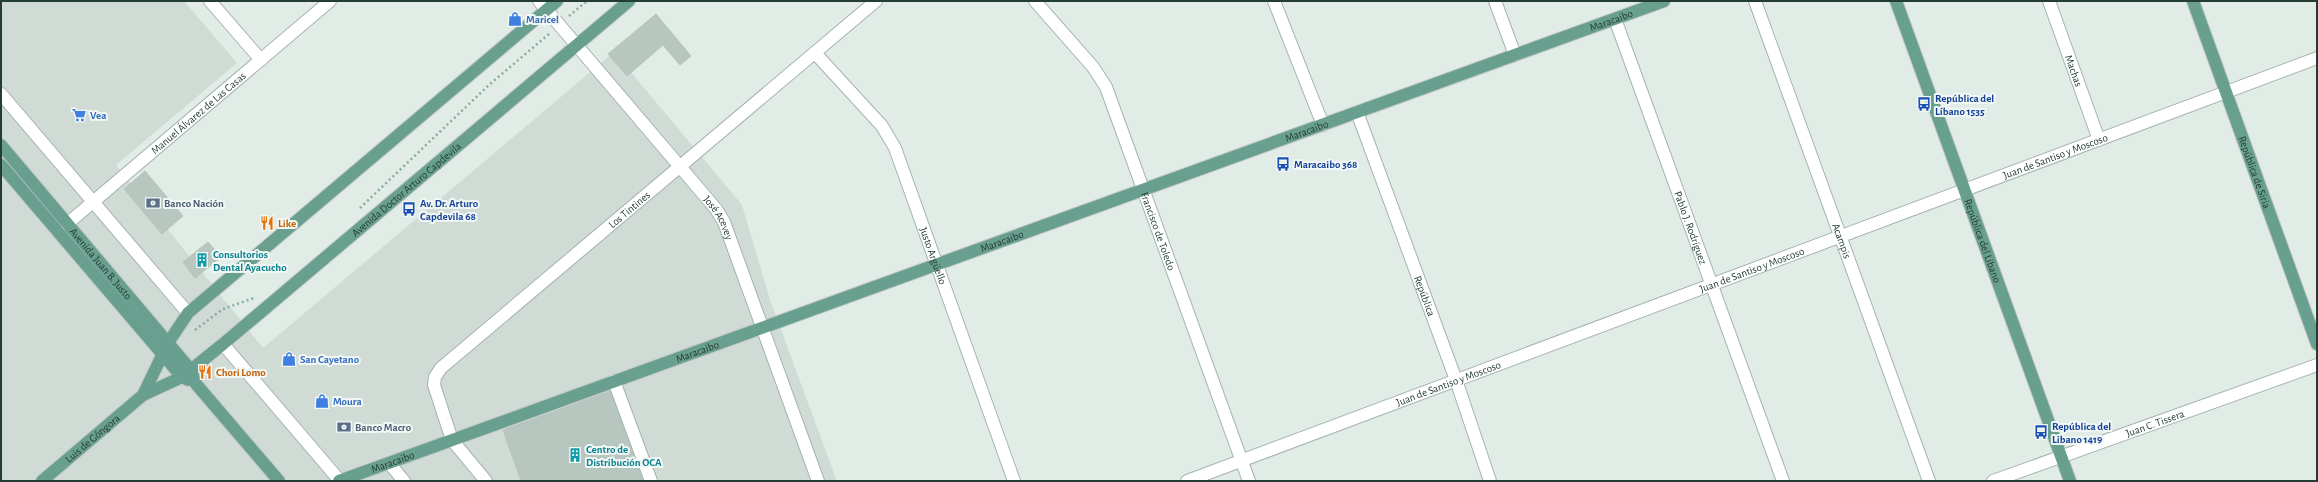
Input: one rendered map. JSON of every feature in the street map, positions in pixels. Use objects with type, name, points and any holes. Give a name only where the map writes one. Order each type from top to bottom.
[{"type":"main road","points":[[163,354],[168,343],[188,313],[543,6],[557,1]]},
{"type":"main road","name":"Avenida Doctor Arturo Capdevila","points":[[187,373],[629,1]]},
{"type":"main road","name":"Maracaibo","points":[[340,481],[1664,1]]},
{"type":"main road","name":"República del Libano","points":[[1896,1],[2070,481]]},
{"type":"main road","name":"República de Siria","points":[[2193,1],[2317,344]]},
{"type":"main road","name":"Avenida Juan B. Justo","points":[[1,145],[168,343],[187,373],[279,481]]},
{"type":"main road","name":"Avenida Juan B. Justo","points":[[1,165],[163,354],[187,373]]},
{"type":"main road","name":"Luis de Góngora","points":[[143,395],[163,354]]},
{"type":"main road","name":"Luis de Góngora","points":[[42,481],[143,395],[187,373]]},
{"type":"street","points":[[210,1],[261,60]]},
{"type":"street","name":"Manuel Álvarez de Las Casas","points":[[68,224],[330,1]]},
{"type":"street","name":"Los Tintines","points":[[452,440],[434,385],[434,377],[441,368],[876,1]]},
{"type":"street","name":"Francisco de Toledo","points":[[1035,1],[1093,67],[1106,87],[1249,481]]},
{"type":"street","points":[[1274,1],[1323,124]]},
{"type":"street","points":[[1495,1],[1515,55]]},
{"type":"street","name":"Acampis","points":[[1755,1],[1929,481]]},
{"type":"street","name":"Machas","points":[[2049,1],[2099,140]]},
{"type":"street","name":"José Acevey","points":[[543,6],[716,209],[724,222],[818,481]]},
{"type":"street","name":"Pablo J. Rodríguez","points":[[1615,19],[1783,481]]},
{"type":"street","name":"Justo Argüello","points":[[815,52],[889,135],[1014,481]]},
{"type":"street","name":"Juan de Santiso y Moscoso","points":[[1187,481],[2317,58]]},
{"type":"street","points":[[1,94],[188,313]]},
{"type":"street","name":"República","points":[[1357,112],[1456,380],[1490,481]]},
{"type":"street","points":[[223,344],[340,481]]},
{"type":"street","name":"Juan C. Tissera","points":[[1993,481],[2317,365]]},
{"type":"street","points":[[614,381],[651,481]]},
{"type":"street","points":[[452,440],[486,481]]},
{"type":"street","points":[[389,463],[404,481]]},
{"type":"path","points":[[358,210],[490,84],[587,1]]},
{"type":"path","points":[[194,331],[223,309],[258,296]]},
{"type":"shaded area","points":[[1,1],[184,1],[237,63],[116,165],[263,348],[614,52],[742,205],[771,303],[837,481],[1,481]]},
{"type":"building","points":[[656,14],[691,56],[680,65],[663,45],[627,76],[608,54]]},
{"type":"building","name":"Banco Nación","points":[[145,171],[183,216],[162,234],[124,189]]},
{"type":"building","name":"Consultorios Dental Ayacucho","points":[[208,242],[221,257],[195,278],[183,262]]},
{"type":"building","name":"Centro de Distribución OCA","points":[[610,391],[643,481],[521,481],[503,430]]},
{"type":"place","name":"Maricel","points":[[515,19]]},
{"type":"place","name":"República del Líbano 1535","points":[[1924,104]]},
{"type":"place","name":"Vea","points":[[79,115]]},
{"type":"place","name":"Maracaibo 368","points":[[1283,164]]},
{"type":"place","name":"Banco Nación","points":[[153,203]]},
{"type":"place","name":"Av. Dr. Arturo Capdevila 68","points":[[409,209]]},
{"type":"place","name":"Like","points":[[267,223]]},
{"type":"place","name":"Consultorios Dental Ayacucho","points":[[202,260]]},
{"type":"place","name":"San Cayetano","points":[[289,359]]},
{"type":"place","name":"Chori Lomo","points":[[205,372]]},
{"type":"place","name":"Moura","points":[[322,401]]},
{"type":"place","name":"Banco Macro","points":[[344,427]]},
{"type":"place","name":"República del Libano 1419","points":[[2041,432]]},
{"type":"place","name":"Centro de Distribución OCA","points":[[575,455]]}]
